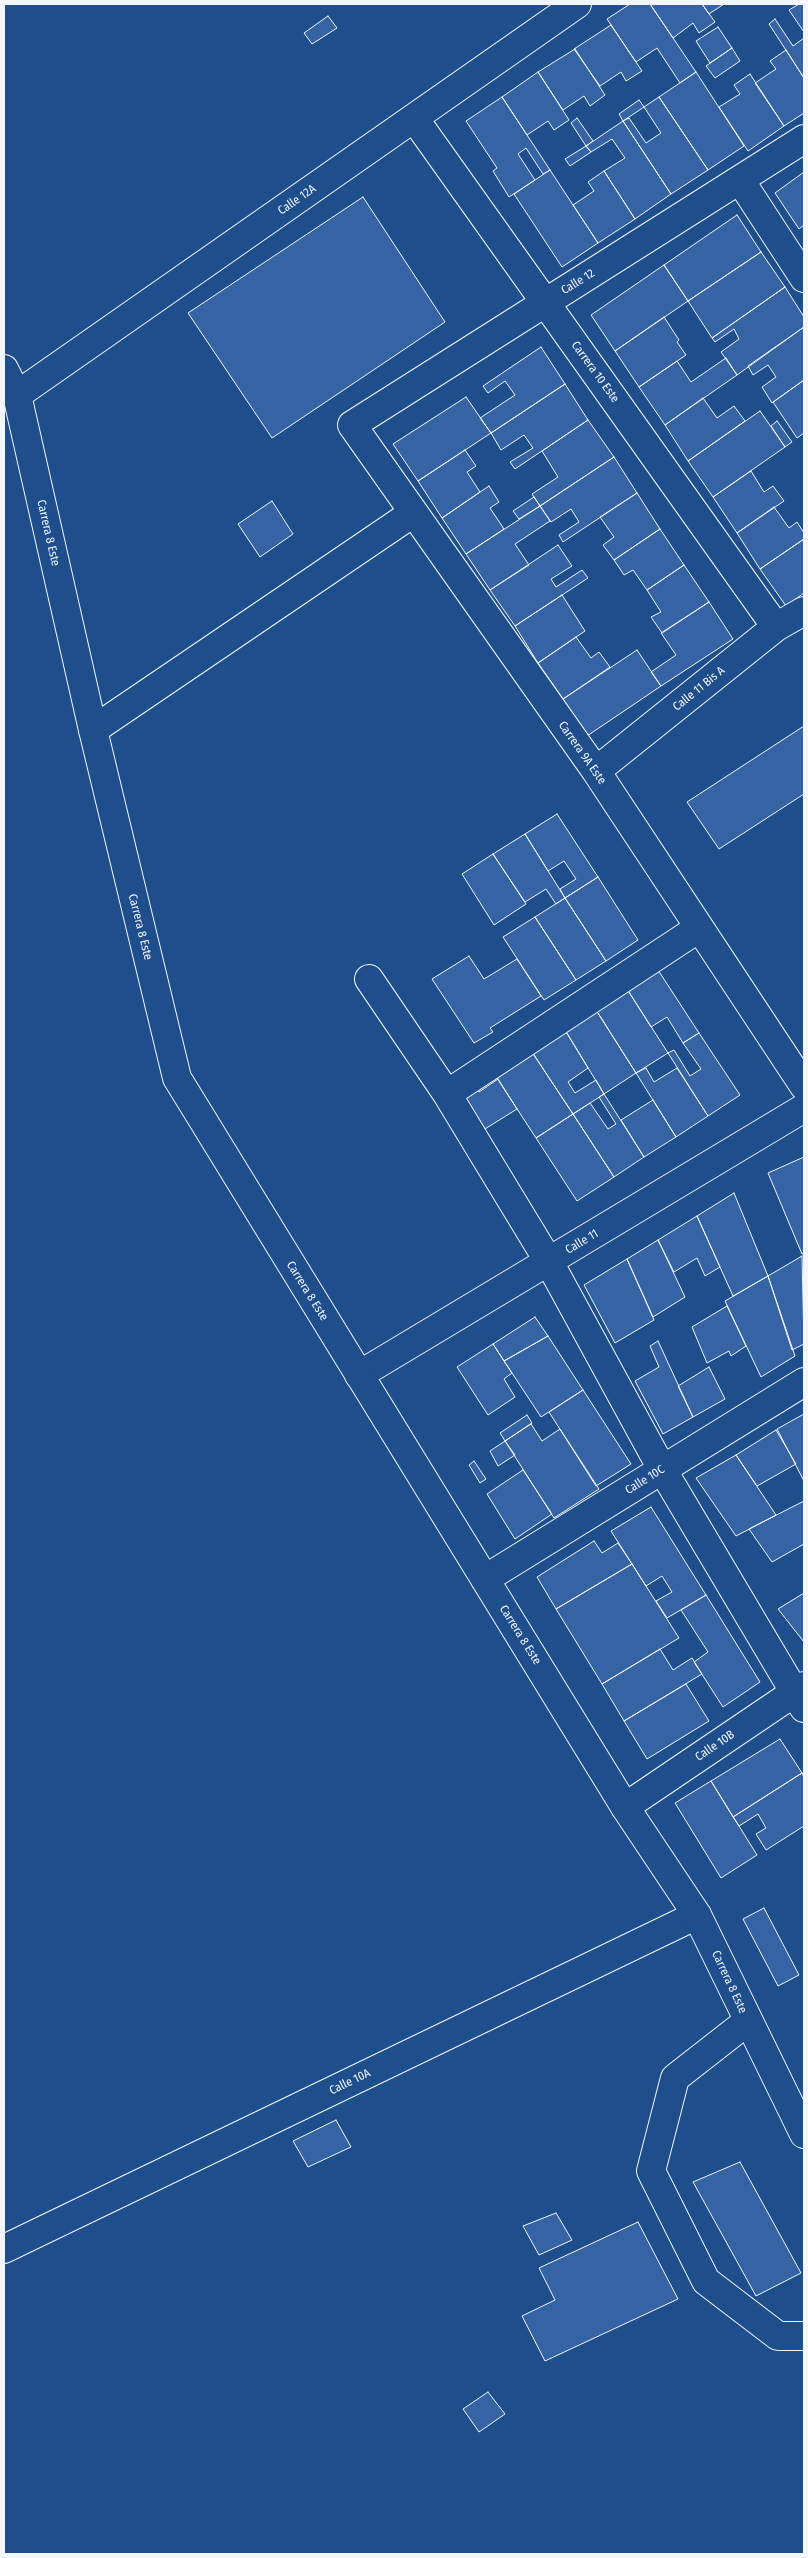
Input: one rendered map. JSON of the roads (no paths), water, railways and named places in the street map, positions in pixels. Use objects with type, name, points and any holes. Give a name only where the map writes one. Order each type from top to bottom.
[{"type":"street","name":"Calle 12A","points":[[17,395],[577,4]]},
{"type":"street","name":"Carrera 10 Este","points":[[414,118],[776,627]]},
{"type":"street","name":"Calle 12","points":[[352,425],[804,139]]},
{"type":"street","points":[[740,180],[804,278]]},
{"type":"street","name":"Carrera 8 Este","points":[[4,369],[17,395],[93,730],[177,1078],[625,1807],[697,1915],[804,2134]]},
{"type":"street","name":"Carrera 9A Este","points":[[352,425],[596,771],[804,1086]]},
{"type":"street","points":[[93,730],[413,513]]},
{"type":"street","name":"Calle 11 Bis A","points":[[596,771],[776,627],[804,611]]},
{"type":"street","points":[[447,1094],[698,928]]},
{"type":"street","points":[[369,978],[447,1094],[549,1262],[662,1470],[802,1695]]},
{"type":"street","name":"Calle 11","points":[[359,1375],[804,1108]]},
{"type":"street","name":"Calle 10C","points":[[485,1579],[804,1382]]},
{"type":"street","name":"Calle 10B","points":[[625,1807],[802,1695]]},
{"type":"street","name":"Calle 10A","points":[[4,2249],[697,1915]]},
{"type":"street","points":[[748,2021],[675,2078],[651,2171],[706,2282],[778,2336],[804,2336]]}]
